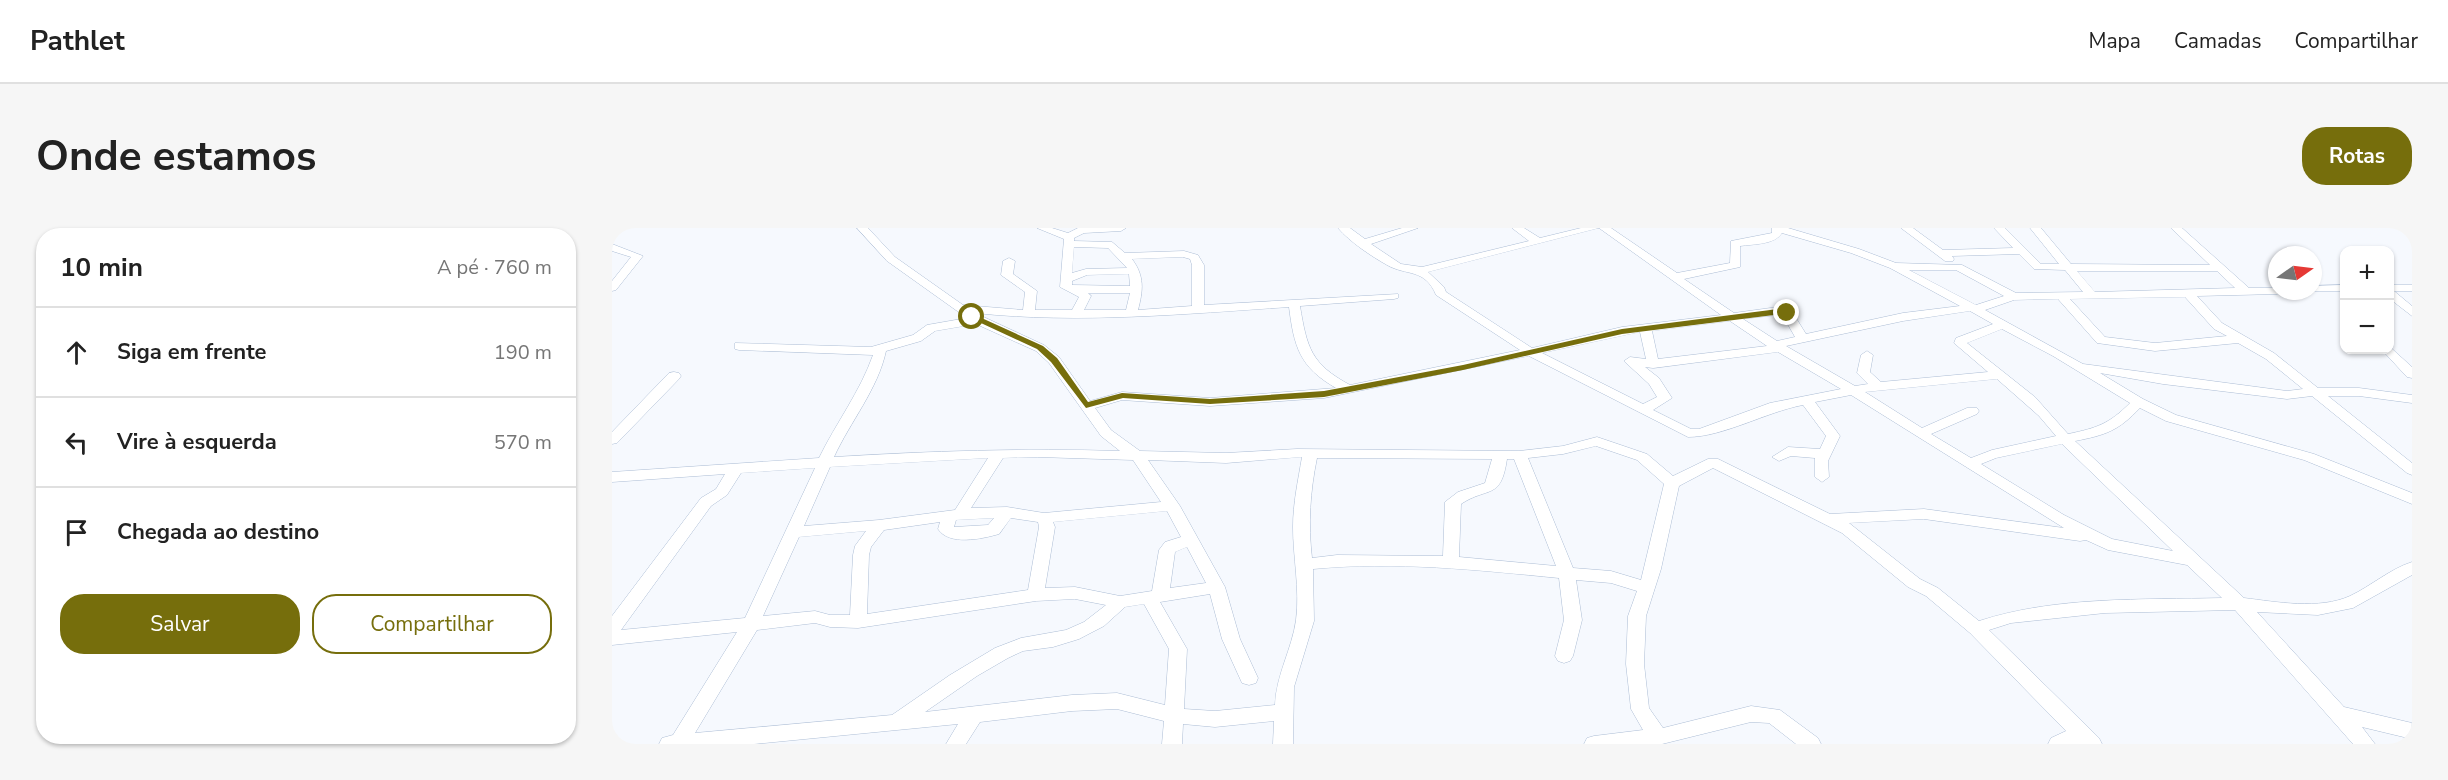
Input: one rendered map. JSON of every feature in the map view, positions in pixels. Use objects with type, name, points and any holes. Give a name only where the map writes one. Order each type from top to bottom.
[{"type":"street","points":[[862,228],[891,259],[972,314],[1040,348],[1054,360],[1106,433],[1138,457],[1172,506],[1216,588],[1231,639],[1249,678]]},
{"type":"street","points":[[1042,228],[1068,241],[1113,245],[1114,250],[1125,256],[1135,271],[1138,289],[1131,314]]},
{"type":"street","points":[[1068,241],[1082,230],[1121,228]]},
{"type":"street","points":[[1343,228],[1398,267],[1416,268],[1440,289],[1440,293],[1529,351],[1680,430],[1695,434],[1751,413],[1878,386],[1999,375]]},
{"type":"street","points":[[1363,243],[1387,231],[1413,228]]},
{"type":"street","points":[[1517,228],[1539,242]]},
{"type":"street","points":[[1418,271],[1593,228]]},
{"type":"street","points":[[1605,228],[1776,347],[1855,392],[2092,538],[2108,544],[2193,560]]},
{"type":"street","points":[[1676,277],[1736,265],[1735,243],[1768,239],[1776,235],[1778,228],[1808,236],[1894,266],[2002,324],[2138,402],[2178,421],[2309,457],[2412,499]]},
{"type":"street","points":[[1808,236],[1827,228]]},
{"type":"street","points":[[1906,228],[1958,267],[1972,276],[1997,286],[2013,297]]},
{"type":"street","points":[[1999,228],[2038,267],[2070,269],[2220,268]]},
{"type":"street","points":[[2035,228],[2090,293]]},
{"type":"street","points":[[2176,228],[2246,292]]},
{"type":"street","points":[[1067,285],[1068,241]]},
{"type":"street","points":[[612,247],[638,256],[612,288]]},
{"type":"street","points":[[1941,253],[2021,251]]},
{"type":"street","points":[[1125,256],[1184,254],[1194,257],[1198,265],[1198,310]]},
{"type":"street","points":[[1009,261],[1007,275],[1032,291],[1029,314]]},
{"type":"street","points":[[1894,266],[1958,267]]},
{"type":"street","points":[[1067,285],[1086,272],[1135,271]]},
{"type":"street","points":[[1067,285],[1138,289]]},
{"type":"street","points":[[1067,285],[1085,296],[1076,314]]},
{"type":"street","points":[[2322,289],[2340,288]]},
{"type":"street","points":[[2394,288],[2412,288]]},
{"type":"street","points":[[1642,410],[1665,398],[1654,381],[1630,361],[1653,364],[1776,347],[1903,317],[1973,309],[2013,297],[2090,293],[2189,294],[2268,291]]},
{"type":"street","points":[[2189,294],[2218,326],[2263,351],[2412,470]]},
{"type":"street","points":[[2060,295],[2100,340],[2155,348],[2241,339]]},
{"type":"street","points":[[874,350],[917,338],[931,328],[972,314],[1131,314],[1394,296]]},
{"type":"street","points":[[2394,297],[2412,312]]},
{"type":"street","points":[[1294,303],[1301,345],[1309,363],[1321,375],[1348,389]]},
{"type":"street","points":[[1086,406],[1122,396],[1210,402],[1248,401],[1348,389],[1463,367],[1580,339],[1645,328],[1783,311],[1791,317],[1803,339]]},
{"type":"street","points":[[2002,324],[1960,341],[2059,430],[2065,439],[2239,604],[2365,744]]},
{"type":"street","points":[[1645,328],[1653,364]]},
{"type":"street","points":[[675,744],[751,624],[837,435],[872,376],[880,351],[739,346]]},
{"type":"street","points":[[2392,354],[2412,375]]},
{"type":"street","points":[[1867,355],[1863,373],[1878,386]]},
{"type":"street","points":[[2075,365],[2163,380],[2287,395],[2315,392],[2366,392],[2412,399]]},
{"type":"street","points":[[612,440],[674,376]]},
{"type":"street","points":[[1807,401],[1833,436],[1820,467],[1821,477]]},
{"type":"street","points":[[1969,464],[1992,454],[2103,431],[2120,421],[2138,402]]},
{"type":"street","points":[[1921,433],[1972,411]]},
{"type":"street","points":[[612,477],[998,453],[1226,458],[1310,454],[1519,455],[1563,450],[1597,441],[1642,457],[1672,483]]},
{"type":"street","points":[[1779,457],[1788,452],[1824,454]]},
{"type":"street","points":[[998,453],[955,514],[946,529],[947,533],[993,530],[1007,512]]},
{"type":"street","points":[[1283,744],[1285,687],[1305,621],[1305,564],[1301,528],[1302,497],[1310,454]]},
{"type":"street","points":[[1451,562],[1453,502],[1493,484],[1498,478],[1500,455]]},
{"type":"street","points":[[1519,455],[1567,574],[1573,620],[1564,656]]},
{"type":"street","points":[[1656,738],[1640,709],[1635,664],[1636,616],[1647,588],[1672,483],[1713,462],[1848,529],[1914,584],[1932,592],[1976,628],[2086,739]]},
{"type":"street","points":[[612,629],[706,502],[722,492],[735,470]]},
{"type":"street","points":[[793,532],[879,525],[955,514],[1007,512],[1044,518],[1172,506]]},
{"type":"street","points":[[1830,519],[1924,514],[2092,538]]},
{"type":"street","points":[[1036,595],[1047,528],[1044,518]]},
{"type":"street","points":[[858,622],[861,555],[863,546],[879,525]]},
{"type":"street","points":[[1172,744],[1176,717],[1178,649],[1155,597],[1167,550],[1171,546],[1191,540]]},
{"type":"street","points":[[1305,564],[1337,561],[1451,562],[1611,577],[1647,588]]},
{"type":"street","points":[[1976,628],[2010,617],[2105,607],[2239,604],[2318,609],[2353,602],[2412,568]]},
{"type":"street","points":[[612,638],[815,616],[830,621],[858,622],[1036,595],[1075,593],[1120,602],[1216,588]]},
{"type":"street","points":[[898,721],[945,687],[1018,645],[1067,638],[1101,621],[1120,602]]},
{"type":"street","points":[[675,744],[974,715],[1072,703],[1117,701],[1176,717],[1215,719],[1284,712]]},
{"type":"street","points":[[2335,712],[2412,731]]},
{"type":"street","points":[[1594,744],[1656,738],[1752,714],[1773,716],[1810,744]]},
{"type":"street","points":[[956,744],[974,715]]},
{"type":"street","points":[[2058,744],[2086,739]]},
{"type":"route","points":[[972,317],[1040,348],[1054,360],[1086,406],[1122,396],[1154,396],[1210,402],[1324,394],[1463,367],[1622,331],[1778,311],[1787,313]]}]
